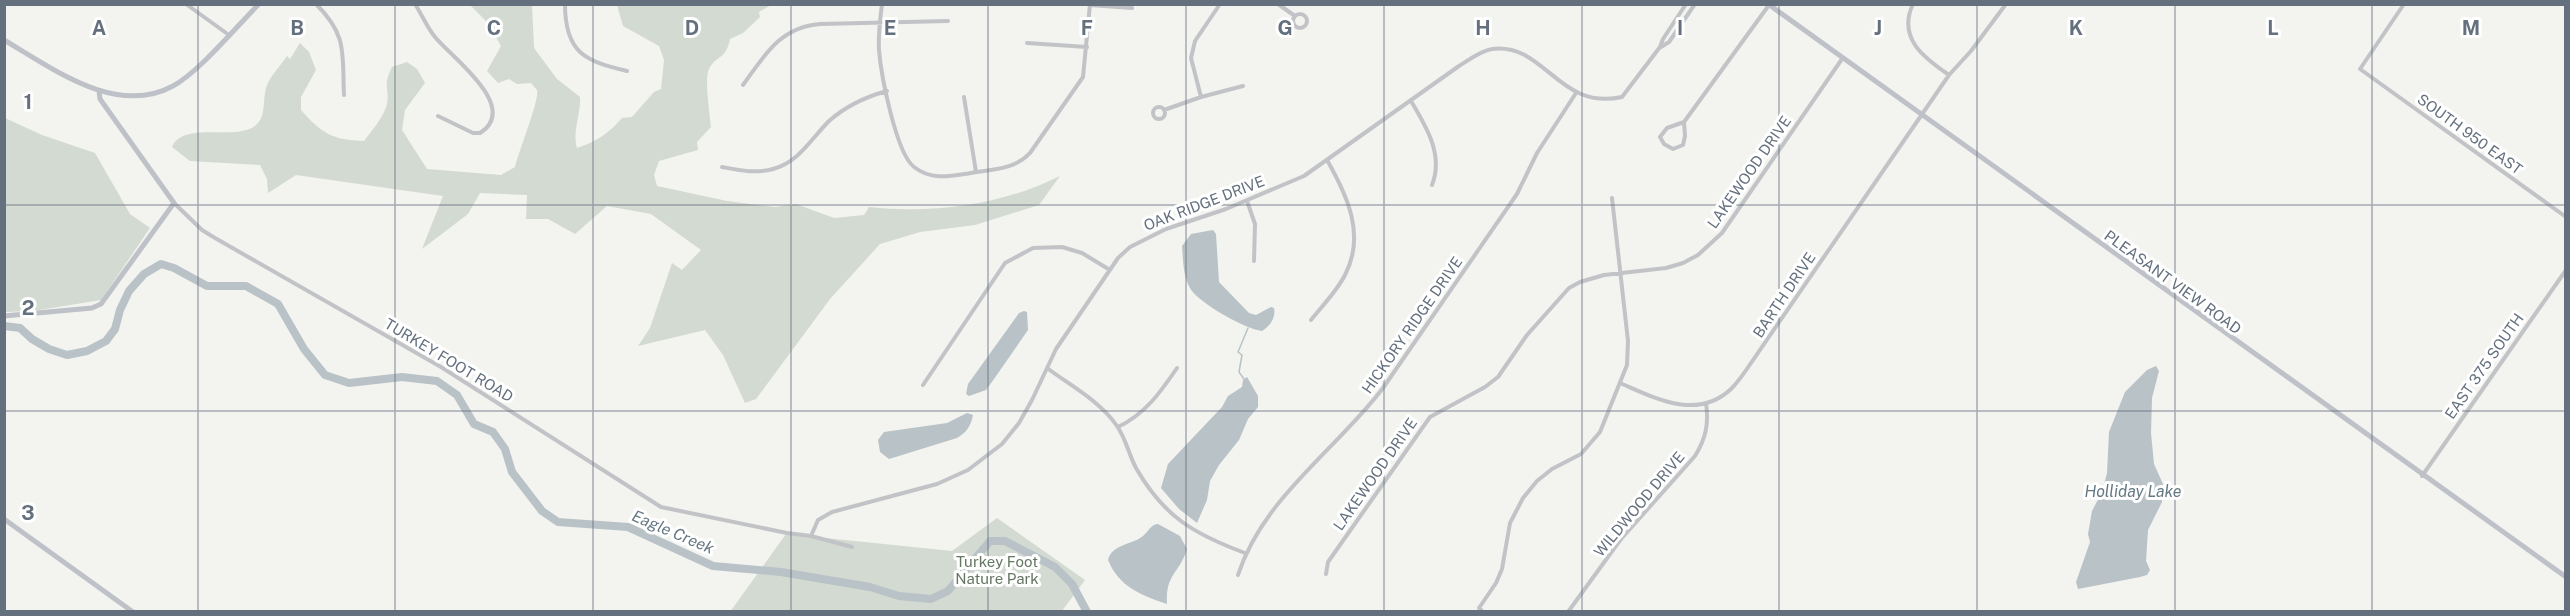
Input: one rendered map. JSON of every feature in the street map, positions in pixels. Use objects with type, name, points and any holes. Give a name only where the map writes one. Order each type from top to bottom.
[{"type":"main road","points":[[4,40],[99,91],[131,96],[171,87],[191,72],[259,4]]},
{"type":"main road","name":"PLEASANT VIEW ROAD","points":[[1768,5],[2565,578]]},
{"type":"main road","name":"TURKEY FOOT ROAD","points":[[99,91],[100,99],[174,203]]},
{"type":"main road","points":[[4,316],[92,308],[101,304],[174,203]]},
{"type":"main road","points":[[4,519],[133,612]]},
{"type":"street","points":[[186,4],[228,35]]},
{"type":"street","points":[[316,4],[330,19],[340,38],[344,95]]},
{"type":"street","points":[[415,4],[436,38],[484,87],[492,107],[489,125],[480,133],[473,133],[438,116]]},
{"type":"street","points":[[566,4],[569,32],[584,56],[593,62],[627,71]]},
{"type":"street","points":[[882,4],[879,49],[900,146],[914,168],[936,177],[1012,166],[1030,153],[1083,77],[1090,5],[1132,8]]},
{"type":"street","points":[[1201,97],[1191,58],[1202,29],[1220,4]]},
{"type":"street","points":[[1278,4],[1295,16]]},
{"type":"street","name":"OAK RIDGE DRIVE","points":[[811,536],[818,520],[832,512],[937,484],[968,470],[1002,444],[1019,423],[1056,349],[1118,258],[1130,247],[1190,220],[1247,201],[1304,176],[1478,54],[1491,49],[1514,49],[1576,93],[1592,100],[1622,97],[1660,47],[1686,4]]},
{"type":"street","name":"OAK RIDGE DRIVE","points":[[1660,47],[1669,42],[1695,4]]},
{"type":"street","points":[[1913,4],[1908,25],[1913,44],[1924,58],[1949,75]]},
{"type":"street","name":"BARTH DRIVE","points":[[1620,383],[1668,403],[1681,405],[1706,403],[1730,390],[1949,75],[1971,51],[2006,4]]},
{"type":"street","name":"SOUTH 950 EAST","points":[[2404,4],[2360,69],[2565,218]]},
{"type":"street","points":[[1684,122],[1683,145],[1673,148],[1664,144],[1660,137],[1667,128],[1684,122],[1768,5]]},
{"type":"street","points":[[743,85],[776,41],[792,30],[820,24],[948,21]]},
{"type":"street","points":[[1027,43],[1087,47]]},
{"type":"street","name":"LAKEWOOD DRIVE","points":[[1326,574],[1328,562],[1430,417],[1485,387],[1498,377],[1534,327],[1569,288],[1596,278],[1674,266],[1698,255],[1712,243],[1726,227],[1842,59]]},
{"type":"street","points":[[1164,110],[1243,86]]},
{"type":"street","points":[[722,168],[754,171],[779,167],[801,153],[828,122],[841,111],[861,100],[887,91]]},
{"type":"street","name":"HICKORY RIDGE DRIVE","points":[[1238,575],[1245,553],[1296,480],[1362,416],[1383,388],[1517,194],[1537,153],[1576,93]]},
{"type":"street","points":[[964,97],[976,172]]},
{"type":"street","points":[[1411,101],[1432,143],[1436,160],[1431,185]]},
{"type":"street","points":[[1311,320],[1345,275],[1352,255],[1353,223],[1347,196],[1327,160]]},
{"type":"street","points":[[1483,612],[1479,608],[1496,583],[1502,569],[1510,523],[1523,498],[1537,481],[1552,469],[1581,454],[1600,432],[1627,365],[1628,353],[1612,198]]},
{"type":"street","points":[[1247,201],[1257,236],[1254,261]]},
{"type":"street","name":"TURKEY FOOT ROAD","points":[[174,203],[202,230],[441,367],[661,507],[811,536],[852,547]]},
{"type":"street","points":[[923,385],[1005,263],[1034,248],[1062,247],[1082,253],[1110,270]]},
{"type":"street","name":"EAST 375 SOUTH","points":[[2422,476],[2565,270]]},
{"type":"street","points":[[1047,368],[1096,403],[1118,427],[1135,465],[1159,502],[1191,529],[1245,553]]},
{"type":"street","points":[[1118,427],[1147,409],[1177,368]]},
{"type":"street","name":"WILDWOOD DRIVE","points":[[1568,612],[1621,539],[1695,456],[1703,442],[1707,428],[1706,403]]},
{"type":"green space","points":[[470,5],[532,5],[534,48],[557,79],[580,97],[577,148],[602,136],[622,118],[632,117],[654,92],[661,89],[664,60],[659,46],[623,26],[617,5],[771,5],[759,12],[760,17],[743,33],[730,39],[726,51],[709,69],[707,80],[711,127],[697,142],[698,150],[659,161],[654,175],[657,186],[727,201],[775,207],[796,204],[834,218],[864,215],[869,207],[918,209],[967,205],[1015,194],[1060,176],[1039,205],[975,225],[920,232],[880,244],[830,299],[756,399],[745,403],[723,355],[705,330],[638,346],[650,328],[672,263],[682,270],[701,250],[651,214],[607,206],[575,234],[548,219],[526,219],[527,195],[480,193],[468,214],[422,249],[443,196],[296,175],[268,193],[267,179],[260,165],[190,161],[172,147],[178,139],[187,135],[235,132],[255,126],[262,117],[266,88],[270,80],[287,56],[290,59],[300,43],[309,52],[316,70],[301,97],[301,110],[322,130],[336,137],[364,141],[385,109],[388,99],[387,79],[392,67],[407,62],[417,69],[425,83],[405,110],[402,130],[427,169],[501,175],[515,167],[535,104],[537,90],[531,83],[517,84],[509,79],[498,83],[487,71],[501,46],[487,22]]},
{"type":"green space","points":[[5,118],[42,135],[95,153],[130,214],[150,228],[101,300],[33,311],[5,312]]},
{"type":"green space","name":"Turkey Foot Nature Park","points":[[997,518],[1085,580],[1062,611],[730,612],[786,534],[952,551]]},
{"type":"water","points":[[1213,230],[1216,234],[1219,282],[1249,313],[1256,315],[1271,307],[1274,308],[1272,321],[1262,331],[1222,314],[1194,294],[1190,288],[1186,278],[1182,246],[1191,234]]},
{"type":"water","points":[[1027,312],[1028,330],[994,379],[986,390],[969,396],[966,394],[968,384],[1019,313]]},
{"type":"water","name":"Holliday Lake","points":[[2156,366],[2159,371],[2152,398],[2151,433],[2154,464],[2163,484],[2162,502],[2148,530],[2146,561],[2150,570],[2147,575],[2140,577],[2078,589],[2076,582],[2090,542],[2088,534],[2092,511],[2102,492],[2107,473],[2109,432],[2125,392],[2147,370]]},
{"type":"water","points":[[1247,377],[1258,396],[1258,407],[1248,419],[1239,440],[1219,465],[1210,481],[1207,500],[1197,523],[1179,509],[1161,488],[1168,464],[1222,407],[1228,396],[1242,387],[1243,380]]},
{"type":"water","points":[[967,413],[973,415],[971,423],[957,438],[889,459],[880,452],[878,440],[884,432],[947,423]]},
{"type":"water","points":[[1158,524],[1180,536],[1187,549],[1168,586],[1167,604],[1132,589],[1118,577],[1108,560],[1114,551],[1139,539],[1151,527]]},
{"type":"waterway","name":"Eagle Creek","points":[[4,326],[20,328],[32,339],[49,349],[67,355],[87,351],[106,341],[115,329],[120,310],[129,291],[144,274],[161,264],[174,268],[207,286],[246,286],[278,304],[304,349],[325,375],[349,383],[402,377],[437,381],[457,395],[474,424],[493,432],[505,449],[512,472],[542,511],[558,522],[628,527],[713,566],[781,572],[870,587],[899,596],[931,599],[948,591],[990,541],[1005,541],[1055,567],[1072,584],[1087,612]]},
{"type":"waterway","points":[[1244,379],[1239,372],[1242,355],[1238,352],[1248,328]]}]
